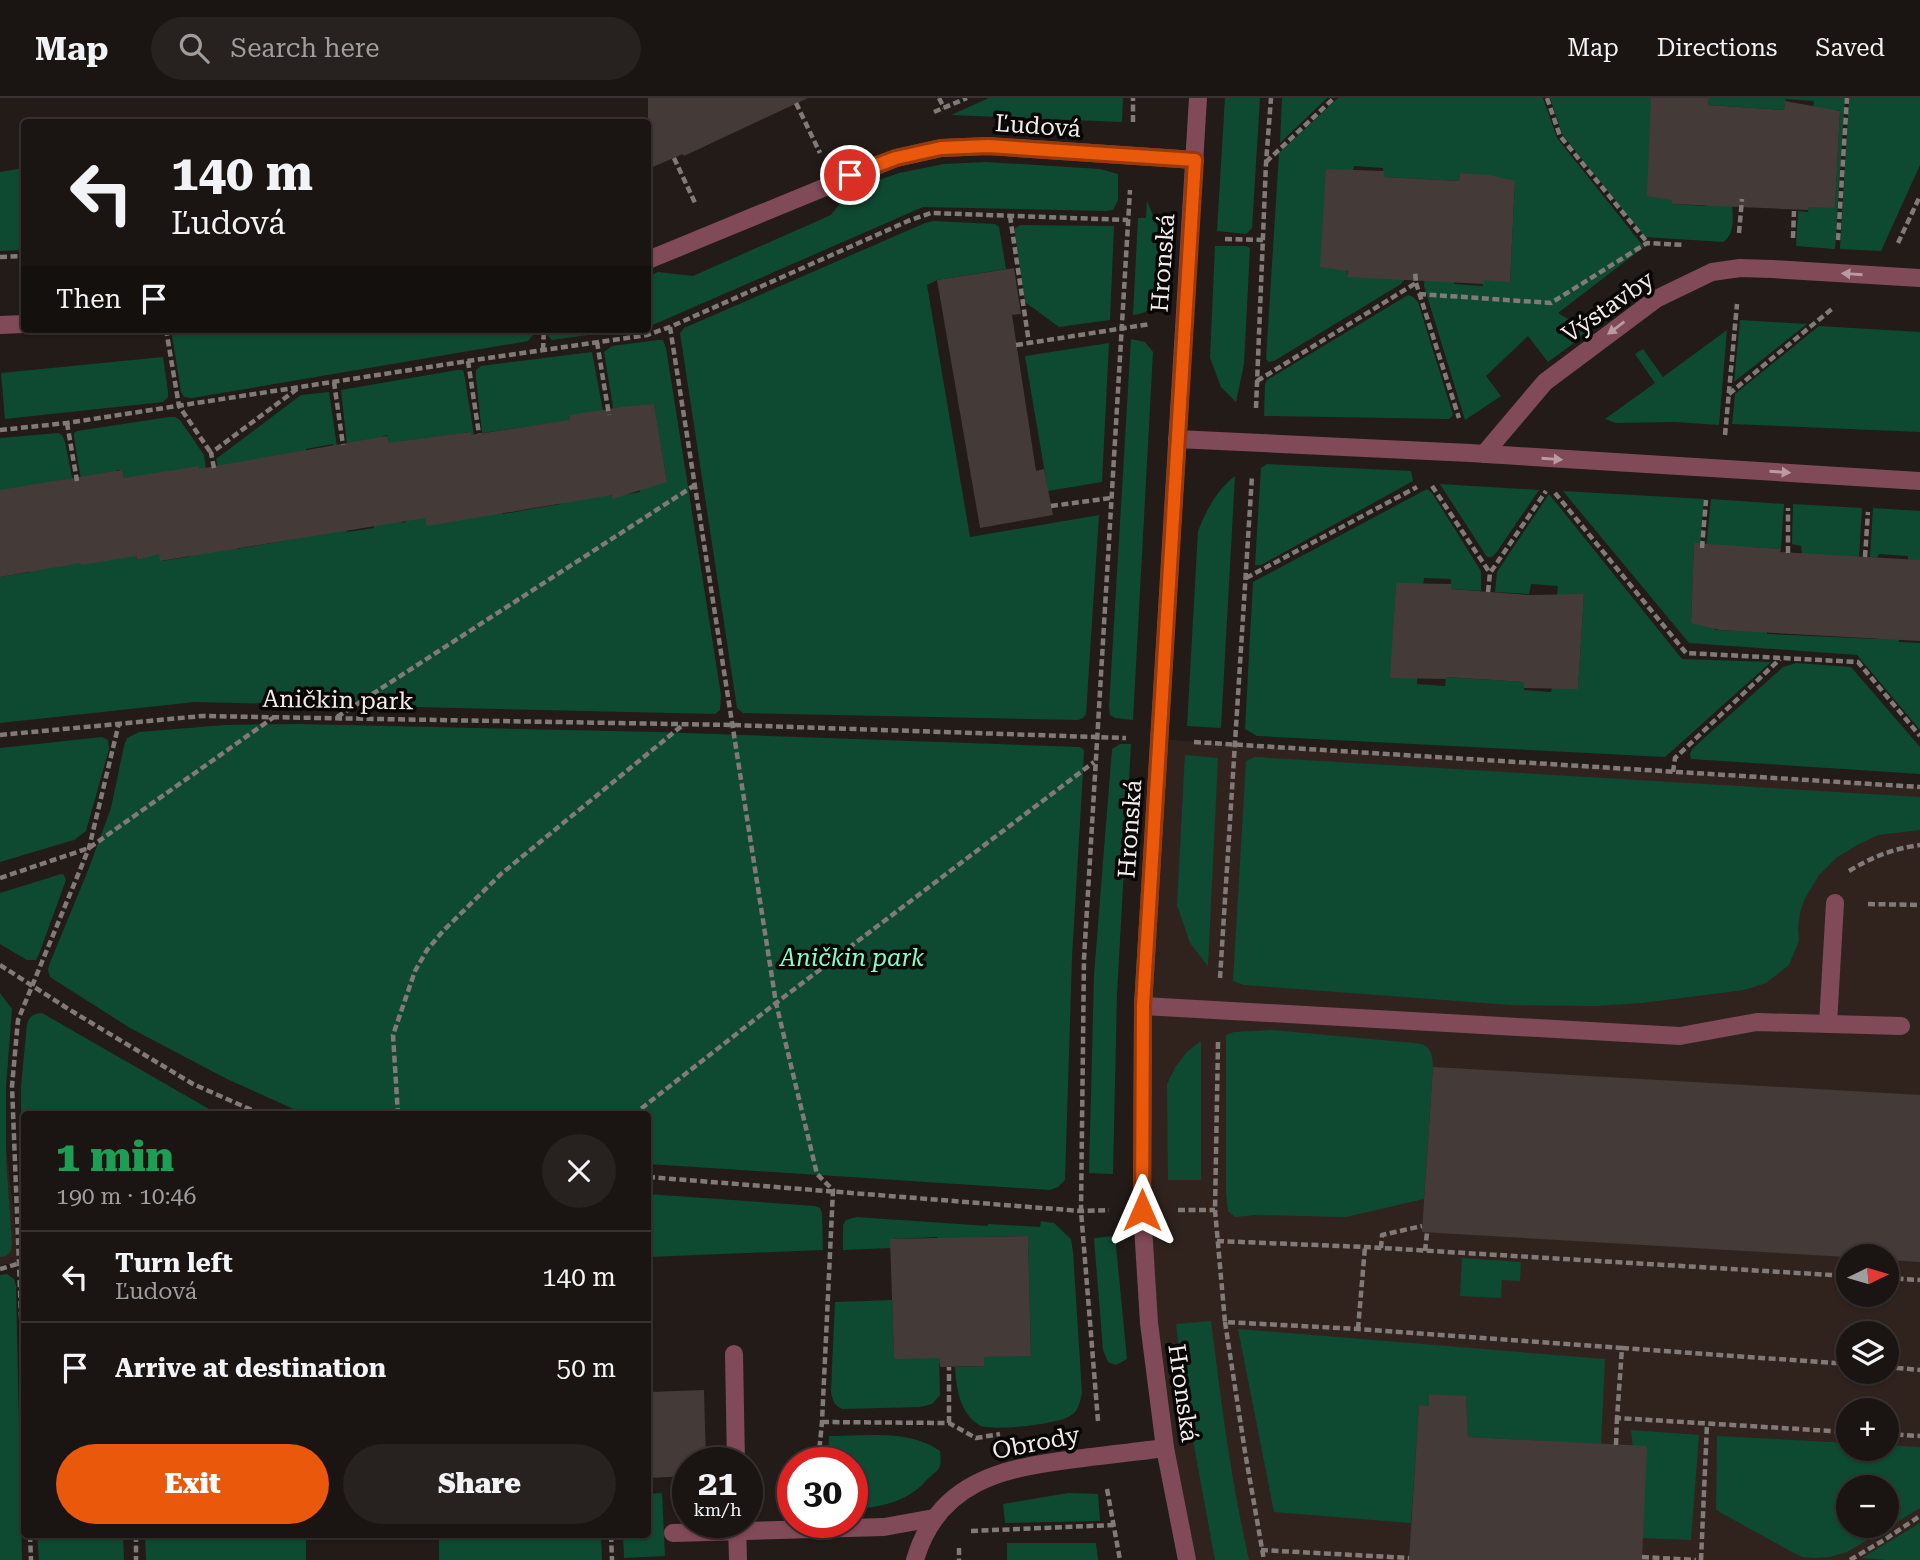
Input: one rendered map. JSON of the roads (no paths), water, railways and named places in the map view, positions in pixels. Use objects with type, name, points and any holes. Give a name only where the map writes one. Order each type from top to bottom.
[{"type":"street","name":"Hronská","points":[[1187,1560],[1165,1448],[1149,1323],[1142,1210],[1143,1006],[1198,98]]},
{"type":"street","name":"Ľudová","points":[[651,259],[850,175],[907,155],[941,148],[988,146],[1195,160]]},
{"type":"street","name":"Výstavby","points":[[1477,454],[1545,382],[1656,299],[1712,272],[1740,268],[1920,278]]},
{"type":"street","points":[[0,326],[21,324]]},
{"type":"street","points":[[1177,439],[1920,481]]},
{"type":"street","points":[[1828,1024],[1835,903]]},
{"type":"street","points":[[1143,1006],[1680,1036],[1758,1022],[1901,1026]]},
{"type":"street","points":[[734,1354],[736,1447]]},
{"type":"street","name":"Obrody","points":[[915,1560],[934,1518],[961,1493],[990,1476],[1046,1463],[1165,1448]]},
{"type":"street","points":[[763,1527],[884,1527],[934,1518]]},
{"type":"street","points":[[737,1538],[738,1560]]},
{"type":"park label","name":"Aničkin park","points":[[852,958]]}]
